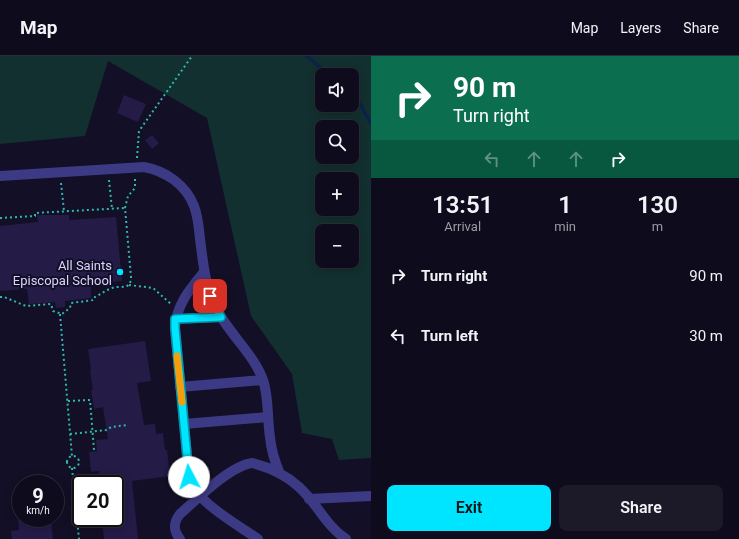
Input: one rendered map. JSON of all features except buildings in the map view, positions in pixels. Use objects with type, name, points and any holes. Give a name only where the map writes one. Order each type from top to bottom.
[{"type":"lane","points":[[0,176],[136,166],[158,170],[169,176],[181,186],[191,198],[196,213],[204,272],[210,296],[221,317],[255,364],[263,380],[272,448],[280,474]]},
{"type":"lane","points":[[204,272],[187,294],[177,314],[175,328],[190,484],[211,506],[258,539]]},
{"type":"lane","points":[[177,314],[221,317]]},
{"type":"lane","points":[[180,387],[263,380]]},
{"type":"lane","points":[[184,424],[268,417]]},
{"type":"lane","points":[[180,539],[174,527],[180,514],[226,475],[246,463],[259,465],[280,474],[299,487],[309,499],[332,534],[346,539]]},
{"type":"lane","points":[[309,499],[371,496]]},
{"type":"path","points":[[137,158],[139,131],[192,56]]},
{"type":"path","points":[[107,168],[112,209]]},
{"type":"path","points":[[128,285],[131,281],[131,277],[125,208],[128,196],[135,188],[136,174]]},
{"type":"path","points":[[62,196],[64,211]]},
{"type":"path","points":[[0,218],[35,216],[35,213],[125,208]]},
{"type":"path","points":[[0,297],[4,297],[26,306],[51,304],[54,311],[60,314],[64,313],[70,308],[71,302],[94,300],[113,287],[124,287],[128,285],[153,288],[177,314]]},
{"type":"path","points":[[60,314],[72,456]]},
{"type":"path","points":[[68,401],[90,400],[94,450]]},
{"type":"path","points":[[70,434],[107,430],[111,427],[128,425]]},
{"type":"path","points":[[72,456],[76,456],[79,462],[78,466],[72,468]]},
{"type":"path","points":[[72,456],[68,458],[67,463],[72,468],[79,539]]},
{"type":"green space","points":[[0,56],[371,56],[371,458],[339,460],[332,439],[302,433],[292,374],[251,316],[207,118],[108,61],[85,136],[0,144]]},
{"type":"waterway","points":[[307,56],[321,68]]},
{"type":"waterway","points":[[359,102],[371,124]]},
{"type":"slow traffic","points":[[177,356],[182,402]]},
{"type":"place","name":"All Saints Episcopal School","points":[[120,272]]},
{"type":"route","points":[[189,477],[175,319],[221,317],[210,296]]}]
